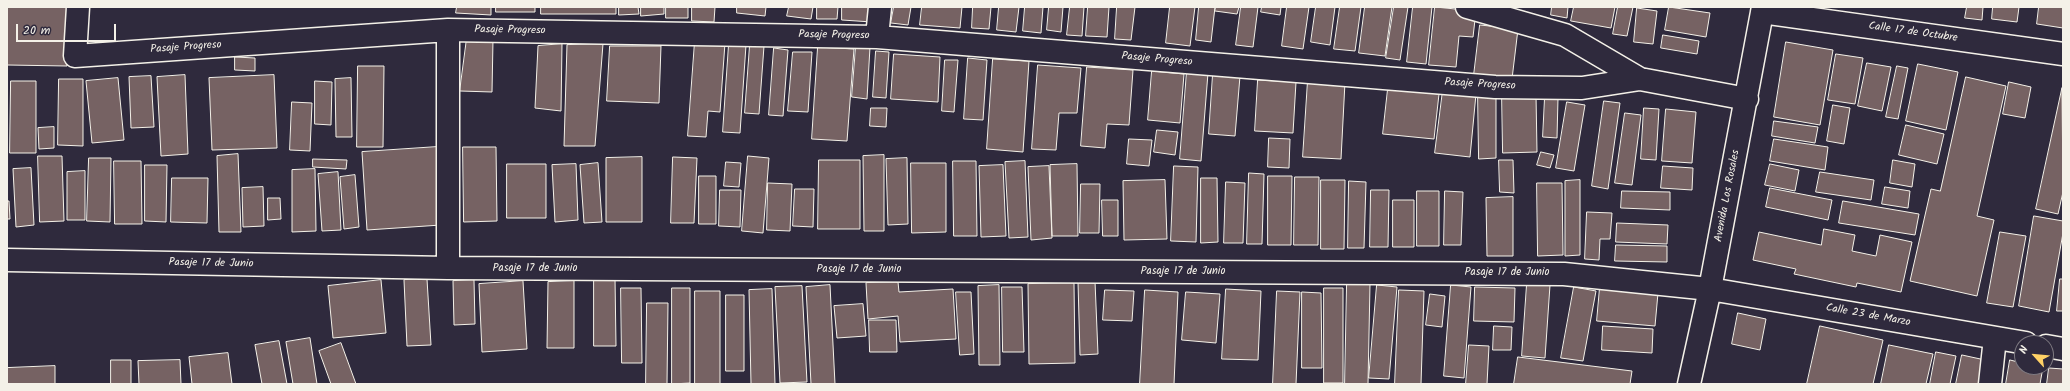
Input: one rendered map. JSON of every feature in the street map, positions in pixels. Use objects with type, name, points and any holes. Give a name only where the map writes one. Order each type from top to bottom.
[{"type":"street","name":"Pasaje Progreso","points":[[78,7],[75,56],[448,30],[877,37],[1494,87],[1582,88],[1640,79]]},
{"type":"street","points":[[877,37],[880,7]]},
{"type":"street","points":[[1467,7],[1565,35],[1640,79],[1747,99]]},
{"type":"street","name":"Calle 17 de Octubre","points":[[1763,10],[2063,54]]},
{"type":"street","name":"Avenida Los Rosales","points":[[1690,384],[1710,289],[1763,10]]},
{"type":"street","points":[[448,30],[448,268]]},
{"type":"street","name":"Pasaje 17 de Junio","points":[[7,260],[448,268],[1564,274],[1710,289]]},
{"type":"street","name":"Calle 23 de Marzo","points":[[1710,289],[2014,341]]},
{"type":"street","points":[[1990,384],[1995,338]]},
{"type":"building","points":[[7,7],[68,7],[67,66],[7,65]]},
{"type":"building","points":[[457,7],[491,7],[491,15],[456,13]]},
{"type":"building","points":[[496,7],[535,7],[535,12],[496,12]]},
{"type":"building","points":[[541,7],[616,7],[616,14],[541,14]]},
{"type":"building","points":[[619,7],[638,7],[639,14],[619,15]]},
{"type":"building","points":[[641,7],[664,7],[664,14],[641,16]]},
{"type":"building","points":[[666,7],[688,7],[688,18],[666,18]]},
{"type":"building","points":[[692,7],[715,7],[714,22],[692,21]]},
{"type":"building","points":[[737,7],[766,7],[765,16],[737,13]]},
{"type":"building","points":[[789,7],[813,7],[811,19],[787,16]]},
{"type":"building","points":[[817,7],[838,7],[837,19],[817,19]]},
{"type":"building","points":[[842,7],[873,7],[872,22],[842,20]]},
{"type":"building","points":[[894,7],[911,7],[908,25],[891,23]]},
{"type":"building","points":[[922,7],[962,7],[960,28],[920,25]]},
{"type":"building","points":[[973,7],[991,7],[989,29],[972,28]]},
{"type":"building","points":[[999,7],[1019,7],[1016,32],[997,30]]},
{"type":"building","points":[[1025,7],[1043,7],[1041,33],[1023,31]]},
{"type":"building","points":[[1049,7],[1063,7],[1061,32],[1047,30]]},
{"type":"building","points":[[1070,7],[1084,7],[1082,36],[1067,35]]},
{"type":"building","points":[[1088,7],[1109,7],[1107,37],[1086,36]]},
{"type":"building","points":[[1117,7],[1135,7],[1131,40],[1115,39]]},
{"type":"building","points":[[1170,7],[1195,7],[1190,46],[1166,43]]},
{"type":"building","points":[[1199,7],[1215,7],[1211,42],[1196,40]]},
{"type":"building","points":[[1216,7],[1239,7],[1237,14],[1215,11]]},
{"type":"building","points":[[1241,7],[1258,7],[1253,47],[1236,45]]},
{"type":"building","points":[[1262,7],[1281,7],[1280,15],[1261,12]]},
{"type":"building","points":[[1287,7],[1309,7],[1303,49],[1282,46]]},
{"type":"building","points":[[1316,7],[1335,7],[1330,45],[1311,42]]},
{"type":"building","points":[[1340,7],[1361,7],[1355,51],[1334,49]]},
{"type":"building","points":[[1365,7],[1392,7],[1385,56],[1359,53]]},
{"type":"building","points":[[1394,7],[1408,7],[1400,60],[1386,58]]},
{"type":"building","points":[[1413,7],[1432,7],[1426,64],[1407,62]]},
{"type":"building","points":[[1435,7],[1476,11],[1473,37],[1459,36],[1456,67],[1429,65]]},
{"type":"building","points":[[1552,7],[1568,7],[1567,18],[1551,15]]},
{"type":"building","points":[[1574,7],[1615,7],[1611,28],[1571,21]]},
{"type":"building","points":[[1618,7],[1633,7],[1627,36],[1613,34]]},
{"type":"building","points":[[1669,7],[1710,13],[1706,37],[1665,30]]},
{"type":"building","points":[[1967,7],[1983,7],[1982,20],[1965,18]]},
{"type":"building","points":[[1993,7],[2019,7],[2017,22],[1992,19]]},
{"type":"building","points":[[2039,7],[2063,7],[2063,28],[2037,24]]},
{"type":"building","points":[[1637,8],[1657,11],[1653,44],[1634,42]]},
{"type":"building","points":[[1480,25],[1518,29],[1512,79],[1474,75]]},
{"type":"building","points":[[1663,35],[1699,41],[1697,54],[1661,48]]},
{"type":"building","points":[[467,38],[493,40],[492,92],[460,91]]},
{"type":"building","points":[[695,41],[725,43],[720,112],[708,111],[706,137],[688,136]]},
{"type":"building","points":[[1786,42],[1833,50],[1820,125],[1774,117]]},
{"type":"building","points":[[562,44],[561,111],[535,108],[538,46]]},
{"type":"building","points":[[603,44],[595,146],[564,146],[567,45]]},
{"type":"building","points":[[729,44],[746,45],[740,133],[723,132]]},
{"type":"building","points":[[750,45],[764,46],[759,114],[745,113]]},
{"type":"building","points":[[610,46],[661,46],[659,103],[607,101]]},
{"type":"building","points":[[856,46],[870,47],[867,99],[852,97]]},
{"type":"building","points":[[818,47],[854,49],[847,141],[812,139]]},
{"type":"building","points":[[774,48],[788,50],[783,116],[769,115]]},
{"type":"building","points":[[876,51],[889,52],[886,98],[873,97]]},
{"type":"building","points":[[793,52],[812,52],[808,112],[788,111]]},
{"type":"building","points":[[894,54],[940,57],[938,102],[891,99]]},
{"type":"building","points":[[1836,54],[1863,58],[1855,104],[1828,100]]},
{"type":"building","points":[[235,57],[255,58],[255,71],[235,70]]},
{"type":"building","points":[[968,58],[987,60],[983,120],[964,119]]},
{"type":"building","points":[[993,59],[1029,61],[1023,152],[987,149]]},
{"type":"building","points":[[945,60],[958,60],[954,112],[942,111]]},
{"type":"building","points":[[1867,63],[1891,67],[1882,111],[1858,106]]},
{"type":"building","points":[[1918,64],[1958,72],[1946,130],[1906,121]]},
{"type":"building","points":[[1038,65],[1081,68],[1077,113],[1059,113],[1056,150],[1032,149]]},
{"type":"building","points":[[358,66],[384,66],[383,147],[357,147]]},
{"type":"building","points":[[1897,66],[1908,68],[1898,119],[1886,117]]},
{"type":"building","points":[[1087,67],[1133,70],[1129,125],[1107,124],[1105,148],[1081,146]]},
{"type":"building","points":[[1152,71],[1184,74],[1180,123],[1148,120]]},
{"type":"building","points":[[1187,71],[1208,73],[1201,161],[1180,159]]},
{"type":"building","points":[[1213,74],[1240,76],[1235,136],[1209,134]]},
{"type":"building","points":[[185,75],[188,154],[161,156],[157,77]]},
{"type":"building","points":[[274,75],[277,148],[212,150],[209,78]]},
{"type":"building","points":[[151,76],[154,127],[131,128],[129,77]]},
{"type":"building","points":[[1966,77],[2006,86],[1977,216],[1994,220],[1977,296],[1910,281],[1931,189],[1940,191]]},
{"type":"building","points":[[118,78],[124,140],[92,143],[86,81]]},
{"type":"building","points":[[351,78],[352,137],[336,137],[335,79]]},
{"type":"building","points":[[59,79],[83,79],[83,146],[58,145]]},
{"type":"building","points":[[1258,80],[1296,82],[1293,133],[1255,131]]},
{"type":"building","points":[[1308,80],[1345,82],[1341,159],[1303,157]]},
{"type":"building","points":[[11,81],[36,81],[36,153],[10,153]]},
{"type":"building","points":[[315,81],[332,82],[331,125],[315,124]]},
{"type":"building","points":[[2009,82],[2031,87],[2025,118],[2003,114]]},
{"type":"building","points":[[2062,88],[2063,192],[2058,214],[2036,209]]},
{"type":"building","points":[[1388,89],[1439,94],[1434,139],[1383,134]]},
{"type":"building","points":[[1443,90],[1476,94],[1470,157],[1435,153]]},
{"type":"building","points":[[1478,95],[1496,95],[1496,158],[1479,159]]},
{"type":"building","points":[[1502,95],[1536,95],[1537,152],[1503,153]]},
{"type":"building","points":[[1545,97],[1558,98],[1557,138],[1543,137]]},
{"type":"building","points":[[1604,101],[1620,103],[1608,189],[1592,186]]},
{"type":"building","points":[[292,102],[312,103],[310,151],[290,150]]},
{"type":"building","points":[[1567,102],[1585,105],[1574,171],[1556,168]]},
{"type":"building","points":[[1833,105],[1850,108],[1844,144],[1827,141]]},
{"type":"building","points":[[871,108],[887,108],[886,127],[870,126]]},
{"type":"building","points":[[1644,108],[1659,109],[1656,160],[1641,159]]},
{"type":"building","points":[[1666,109],[1696,112],[1692,163],[1662,161]]},
{"type":"building","points":[[1625,113],[1641,115],[1632,185],[1615,183]]},
{"type":"building","points":[[1774,121],[1818,127],[1815,143],[1772,136]]},
{"type":"building","points":[[1906,125],[1944,134],[1937,164],[1899,155]]},
{"type":"building","points":[[54,127],[54,148],[39,149],[38,128]]},
{"type":"building","points":[[1157,130],[1178,132],[1175,155],[1154,152]]},
{"type":"building","points":[[1269,138],[1290,139],[1289,168],[1268,167]]},
{"type":"building","points":[[1129,139],[1152,140],[1149,166],[1127,164]]},
{"type":"building","points":[[1774,139],[1828,147],[1825,170],[1770,161]]},
{"type":"building","points":[[437,147],[441,225],[367,230],[362,152]]},
{"type":"building","points":[[463,147],[496,147],[497,221],[464,222]]},
{"type":"building","points":[[1541,152],[1554,155],[1550,168],[1537,165]]},
{"type":"building","points":[[238,154],[241,232],[219,232],[217,156]]},
{"type":"building","points":[[884,155],[884,231],[864,231],[863,156]]},
{"type":"building","points":[[38,156],[62,156],[64,221],[40,222]]},
{"type":"building","points":[[748,156],[769,158],[763,233],[742,231]]},
{"type":"building","points":[[642,157],[642,222],[606,222],[606,158]]},
{"type":"building","points":[[673,157],[697,158],[694,223],[671,223]]},
{"type":"building","points":[[89,158],[111,158],[110,222],[87,221]]},
{"type":"building","points":[[907,158],[908,224],[888,225],[886,159]]},
{"type":"building","points":[[313,159],[347,160],[346,169],[313,167]]},
{"type":"building","points":[[819,160],[860,160],[860,229],[818,229]]},
{"type":"building","points":[[1499,160],[1513,160],[1514,193],[1500,192]]},
{"type":"building","points":[[1893,160],[1915,164],[1912,187],[1890,183]]},
{"type":"building","points":[[114,161],[141,161],[142,224],[115,224]]},
{"type":"building","points":[[953,161],[976,161],[977,236],[954,236]]},
{"type":"building","points":[[1025,161],[1028,237],[1009,238],[1005,162]]},
{"type":"building","points":[[726,162],[741,163],[739,187],[724,186]]},
{"type":"building","points":[[598,163],[602,222],[584,223],[580,165]]},
{"type":"building","points":[[911,163],[946,163],[946,232],[912,233]]},
{"type":"building","points":[[507,164],[546,164],[546,218],[507,218]]},
{"type":"building","points":[[576,164],[578,220],[555,222],[552,165]]},
{"type":"building","points":[[1077,164],[1078,236],[1052,236],[1050,165]]},
{"type":"building","points":[[1770,164],[1799,170],[1795,191],[1765,185]]},
{"type":"building","points":[[145,165],[167,165],[166,222],[145,221]]},
{"type":"building","points":[[1003,165],[1006,236],[981,237],[979,166]]},
{"type":"building","points":[[1049,166],[1052,238],[1031,240],[1028,167]]},
{"type":"building","points":[[1174,166],[1198,167],[1196,242],[1171,241]]},
{"type":"building","points":[[1663,166],[1693,168],[1692,190],[1661,188]]},
{"type":"building","points":[[31,168],[34,225],[16,227],[13,169]]},
{"type":"building","points":[[315,169],[316,231],[292,232],[292,170]]},
{"type":"building","points":[[85,171],[85,220],[67,220],[67,172]]},
{"type":"building","points":[[338,172],[341,230],[322,231],[318,174]]},
{"type":"building","points":[[1820,172],[1874,180],[1871,200],[1816,192]]},
{"type":"building","points":[[1249,173],[1264,174],[1262,244],[1247,244]]},
{"type":"building","points":[[355,175],[359,227],[344,229],[340,177]]},
{"type":"building","points":[[699,176],[716,176],[716,224],[699,224]]},
{"type":"building","points":[[1268,176],[1292,176],[1291,245],[1268,245]]},
{"type":"building","points":[[1295,177],[1319,177],[1318,245],[1294,245]]},
{"type":"building","points":[[172,178],[208,178],[207,223],[171,222]]},
{"type":"building","points":[[1201,178],[1217,178],[1218,242],[1201,243]]},
{"type":"building","points":[[1165,180],[1167,239],[1124,240],[1123,181]]},
{"type":"building","points":[[1321,180],[1345,180],[1344,249],[1321,249]]},
{"type":"building","points":[[1580,180],[1580,255],[1565,256],[1565,181]]},
{"type":"building","points":[[1349,181],[1366,182],[1364,248],[1348,248]]},
{"type":"building","points":[[1226,182],[1245,183],[1243,243],[1224,243]]},
{"type":"building","points":[[768,183],[792,184],[790,231],[767,230]]},
{"type":"building","points":[[1537,183],[1562,183],[1563,255],[1538,256]]},
{"type":"building","points":[[1081,184],[1100,184],[1099,233],[1080,233]]},
{"type":"building","points":[[263,187],[264,226],[243,227],[242,188]]},
{"type":"building","points":[[1885,187],[1910,191],[1908,208],[1882,204]]},
{"type":"building","points":[[1770,188],[1832,200],[1828,220],[1766,207]]},
{"type":"building","points":[[795,189],[814,189],[813,227],[793,226]]},
{"type":"building","points":[[720,190],[741,190],[740,227],[719,226]]},
{"type":"building","points":[[1371,190],[1389,190],[1388,247],[1370,247]]},
{"type":"building","points":[[1417,191],[1439,191],[1439,246],[1417,246]]},
{"type":"building","points":[[1445,191],[1463,192],[1461,245],[1444,245]]},
{"type":"building","points":[[1622,191],[1670,192],[1670,210],[1621,208]]},
{"type":"building","points":[[1513,197],[1513,256],[1487,256],[1486,198]]},
{"type":"building","points":[[268,198],[280,198],[281,219],[268,220]]},
{"type":"building","points":[[1102,200],[1118,200],[1118,236],[1103,236]]},
{"type":"building","points":[[1393,200],[1414,200],[1414,247],[1393,247]]},
{"type":"building","points":[[7,201],[9,201],[10,219],[7,219]]},
{"type":"building","points":[[1843,201],[1919,214],[1915,235],[1839,223]]},
{"type":"building","points":[[1587,212],[1612,213],[1610,239],[1600,239],[1599,260],[1585,259]]},
{"type":"building","points":[[2034,216],[2063,221],[2063,233],[2049,312],[2019,306]]},
{"type":"building","points":[[1617,223],[1668,225],[1667,244],[1616,242]]},
{"type":"building","points":[[1824,229],[1855,235],[1852,251],[1876,256],[1880,235],[1912,242],[1901,292],[1857,283],[1856,287],[1794,274],[1796,269],[1753,260],[1759,232],[1821,245]]},
{"type":"building","points":[[2000,232],[2026,236],[2013,307],[1987,303]]},
{"type":"building","points":[[1616,245],[1667,246],[1667,262],[1615,261]]},
{"type":"building","points":[[594,278],[615,278],[616,346],[594,346]]},
{"type":"building","points":[[427,279],[431,345],[407,346],[404,280]]},
{"type":"building","points":[[2060,279],[2063,279],[2063,311],[2057,311]]},
{"type":"building","points":[[381,280],[386,333],[333,338],[328,286]]},
{"type":"building","points":[[474,280],[475,324],[454,325],[453,281]]},
{"type":"building","points":[[523,281],[527,349],[482,352],[479,284]]},
{"type":"building","points":[[574,281],[574,348],[547,348],[548,282]]},
{"type":"building","points":[[1095,281],[1098,354],[1080,355],[1078,282]]},
{"type":"building","points":[[898,282],[899,292],[953,289],[956,339],[900,342],[898,316],[868,319],[866,283]]},
{"type":"building","points":[[1074,283],[1075,363],[1029,364],[1028,284]]},
{"type":"building","points":[[1347,283],[1370,284],[1368,384],[1345,384]]},
{"type":"building","points":[[1527,284],[1550,285],[1545,358],[1522,356]]},
{"type":"building","points":[[830,285],[835,384],[811,384],[806,287]]},
{"type":"building","points":[[999,285],[1000,365],[979,365],[978,286]]},
{"type":"building","points":[[1377,285],[1397,287],[1389,379],[1369,378]]},
{"type":"building","points":[[1451,285],[1471,287],[1464,378],[1444,376]]},
{"type":"building","points":[[802,286],[807,382],[780,383],[775,287]]},
{"type":"building","points":[[1002,287],[1022,287],[1024,352],[1003,352]]},
{"type":"building","points":[[1475,287],[1515,288],[1514,322],[1474,321]]},
{"type":"building","points":[[1574,287],[1596,291],[1583,361],[1561,358]]},
{"type":"building","points":[[1600,287],[1658,293],[1655,326],[1597,321]]},
{"type":"building","points":[[621,288],[641,288],[642,363],[622,363]]},
{"type":"building","points":[[672,288],[690,288],[690,383],[672,384]]},
{"type":"building","points":[[1324,288],[1343,288],[1343,383],[1324,383]]},
{"type":"building","points":[[772,289],[775,384],[751,384],[749,290]]},
{"type":"building","points":[[1226,289],[1261,291],[1258,360],[1222,359]]},
{"type":"building","points":[[1105,290],[1134,291],[1132,321],[1103,320]]},
{"type":"building","points":[[1145,290],[1178,292],[1174,384],[1140,384]]},
{"type":"building","points":[[1399,290],[1424,291],[1421,384],[1395,384]]},
{"type":"building","points":[[695,291],[720,291],[720,384],[695,384]]},
{"type":"building","points":[[1277,291],[1300,292],[1296,384],[1273,384]]},
{"type":"building","points":[[956,292],[971,292],[974,354],[960,355]]},
{"type":"building","points":[[1186,292],[1220,294],[1216,343],[1182,340]]},
{"type":"building","points":[[1302,292],[1321,293],[1322,368],[1302,368]]},
{"type":"building","points":[[1430,294],[1445,296],[1442,327],[1426,325]]},
{"type":"building","points":[[726,295],[744,295],[744,371],[726,371]]},
{"type":"building","points":[[647,303],[668,303],[667,384],[646,384]]},
{"type":"building","points":[[863,304],[866,336],[837,338],[834,306]]},
{"type":"building","points":[[1738,313],[1766,319],[1760,350],[1732,344]]},
{"type":"building","points":[[869,320],[896,320],[897,352],[870,352]]},
{"type":"building","points":[[1494,326],[1512,327],[1511,350],[1493,350]]},
{"type":"building","points":[[1603,326],[1653,329],[1652,353],[1602,350]]},
{"type":"building","points":[[1820,326],[1883,340],[1873,384],[1807,384]]},
{"type":"building","points":[[310,338],[317,384],[293,384],[286,342]]},
{"type":"building","points":[[279,341],[287,384],[262,384],[255,345]]},
{"type":"building","points":[[341,343],[356,384],[331,384],[319,351]]},
{"type":"building","points":[[1469,345],[1489,346],[1487,384],[1466,384]]},
{"type":"building","points":[[1889,345],[1933,354],[1926,384],[1881,384]]},
{"type":"building","points":[[1936,352],[1956,356],[1950,384],[1930,384]]},
{"type":"building","points":[[228,353],[232,384],[192,384],[189,357]]},
{"type":"building","points":[[1962,355],[1985,360],[1979,384],[1956,384]]},
{"type":"building","points":[[1518,357],[1632,371],[1630,384],[1514,384]]},
{"type":"building","points":[[111,360],[131,360],[131,384],[111,384]]},
{"type":"building","points":[[180,360],[181,384],[139,384],[138,361]]},
{"type":"building","points":[[2010,360],[2014,361],[2014,375],[2042,375],[2040,384],[2006,384]]},
{"type":"building","points":[[55,366],[55,384],[7,384],[7,368]]},
{"type":"building","points":[[2054,368],[2063,369],[2063,384],[2047,384],[2048,375],[2054,375]]}]
